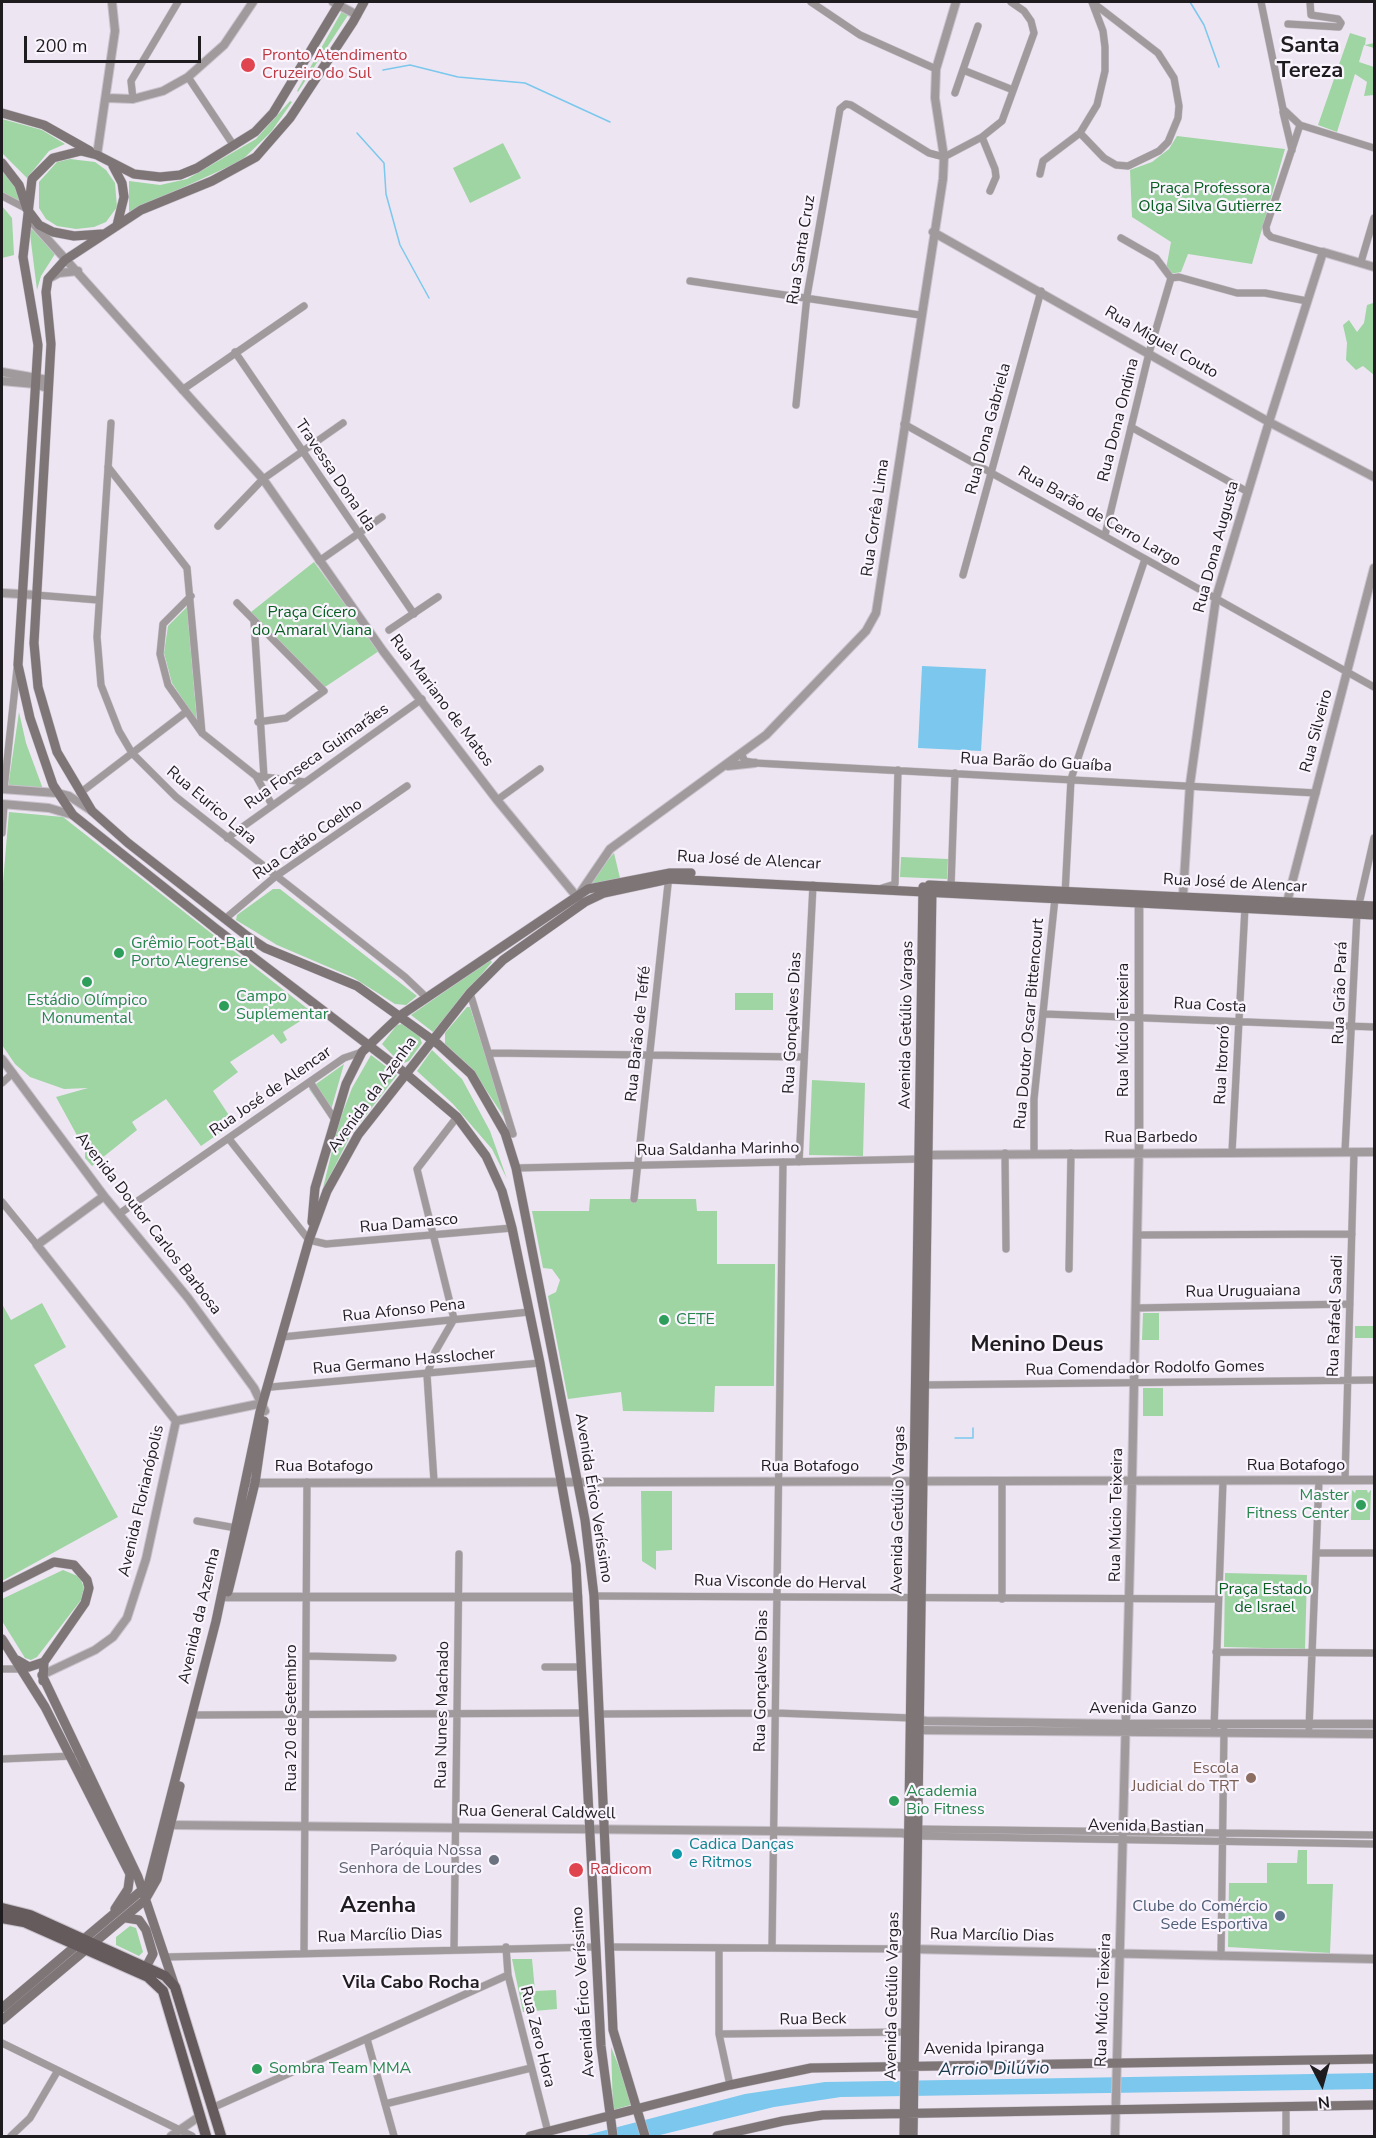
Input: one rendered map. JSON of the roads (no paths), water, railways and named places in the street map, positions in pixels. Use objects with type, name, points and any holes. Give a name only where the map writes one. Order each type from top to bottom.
[{"type":"main road","points":[[48,279],[65,260],[141,210],[212,181],[256,157],[290,118],[364,2]]},
{"type":"main road","points":[[2,112],[44,125],[113,166],[134,174],[160,177],[180,175],[255,132],[273,112],[337,3]]},
{"type":"main road","points":[[27,209],[32,179],[53,158],[68,152],[81,151],[97,155]]},
{"type":"main road","points":[[2,164],[19,184],[27,209],[39,225],[53,232],[74,236],[104,233]]},
{"type":"main road","points":[[113,166],[122,183],[124,197],[117,225]]},
{"type":"main road","name":"Avenida Érico Veríssimo","points":[[27,209],[22,257],[38,345],[18,666],[30,718],[57,793],[73,815],[365,1049],[405,1073],[457,1117],[486,1156],[502,1191],[540,1363],[576,1565],[591,1829],[595,1947],[612,2132]]},
{"type":"main road","name":"Avenida Érico Veríssimo","points":[[48,279],[46,292],[51,344],[34,643],[38,687],[57,752],[92,811],[128,843],[265,948],[357,986],[401,1015],[471,1074],[510,1132],[578,1483],[594,1596],[613,2030],[645,2136]]},
{"type":"main road","name":"Rua José de Alencar","points":[[432,1041],[470,993],[503,960],[569,911],[604,893],[669,876],[880,889],[951,886],[1062,896]]},
{"type":"main road","name":"Rua José de Alencar","points":[[365,1049],[401,1015],[588,889],[601,885],[669,876],[747,876],[1062,896],[1139,898],[1245,908],[1287,905]]},
{"type":"main road","points":[[727,881],[747,876]]},
{"type":"main road","points":[[801,879],[813,885],[827,880]]},
{"type":"main road","name":"Avenida Getúlio Vargas","points":[[913,2136],[910,2108],[913,1949],[911,1833],[915,1730],[927,888]]},
{"type":"main road","name":"Rua José de Alencar","points":[[1139,898],[1183,896],[1358,909],[1374,906]]},
{"type":"main road","name":"Rua José de Alencar","points":[[1358,909],[1374,915]]},
{"type":"main road","name":"Avenida da Azenha","points":[[144,1895],[157,1879],[171,1825],[251,1483],[264,1407],[310,1237],[344,1156],[405,1073],[432,1041]]},
{"type":"main road","name":"Avenida da Azenha","points":[[310,1237],[315,1188],[346,1084],[365,1049]]},
{"type":"main road","name":"Avenida da Azenha","points":[[264,1407],[283,1344],[282,1337]]},
{"type":"main road","name":"Avenida da Azenha","points":[[144,1895],[151,1878],[224,1597],[236,1528],[251,1483]]},
{"type":"main road","points":[[2,1588],[54,1562],[74,1565],[87,1580],[89,1588],[85,1603],[44,1662],[42,1675],[45,1707]]},
{"type":"main road","points":[[2,1639],[45,1707],[130,1874],[128,1890],[111,1917],[2,2020]]},
{"type":"main road","points":[[11,1654],[29,1668],[44,1662]]},
{"type":"main road","points":[[42,1675],[144,1895],[166,1957],[221,2136]]},
{"type":"main road","points":[[111,1917],[144,1895]]},
{"type":"main road","points":[[2,2008],[85,1944],[126,1918],[144,1895]]},
{"type":"main road","points":[[2,1908],[30,1915],[148,1977],[163,1991],[206,2136]]},
{"type":"main road","points":[[2,1918],[24,1922],[146,1967],[165,1976],[175,1987]]},
{"type":"main road","points":[[126,1918],[139,1920],[146,1930],[153,1954],[146,1967]]},
{"type":"main road","name":"Avenida Getúlio Vargas","points":[[910,2070],[907,2032],[913,1949]]},
{"type":"main road","name":"Avenida Ipiranga","points":[[530,2136],[609,2117],[639,2115],[730,2085],[811,2068],[910,2070],[1374,2059]]},
{"type":"main road","points":[[717,2136],[783,2121],[823,2115],[910,2108],[1116,2104],[1374,2105]]},
{"type":"main road","name":"Avenida Getúlio Vargas","points":[[904,2136],[910,2108]]},
{"type":"street","points":[[97,155],[115,31],[112,2]]},
{"type":"street","points":[[133,99],[131,81],[178,2]]},
{"type":"street","points":[[107,98],[133,99],[163,90],[188,77],[224,45],[254,2]]},
{"type":"street","points":[[812,2],[860,35],[936,69]]},
{"type":"street","name":"Rua Corrêa Lima","points":[[569,911],[610,849],[766,735],[866,631],[876,613],[880,599],[920,315],[943,179],[944,157],[935,98],[936,69],[956,2]]},
{"type":"street","points":[[944,157],[982,137],[1002,121],[1034,33],[1031,21],[1024,11],[1011,2]]},
{"type":"street","points":[[1080,133],[1104,158],[1116,165],[1128,166],[1159,151],[1168,142],[1178,118],[1179,106],[1174,78],[1158,53],[1092,2]]},
{"type":"street","points":[[1040,174],[1043,161],[1080,133],[1097,105],[1105,70],[1103,31],[1092,2]]},
{"type":"street","points":[[1262,2],[1292,150]]},
{"type":"street","points":[[1288,24],[1339,27],[1341,23],[1338,19],[1311,15],[1310,2]]},
{"type":"street","points":[[337,3],[357,15]]},
{"type":"street","points":[[955,93],[978,26]]},
{"type":"street","points":[[963,69],[1013,90]]},
{"type":"street","points":[[188,77],[234,146]]},
{"type":"street","name":"Rua Santa Cruz","points":[[796,405],[807,296],[840,109],[846,104],[929,153],[944,157]]},
{"type":"street","points":[[1282,109],[1300,125],[1374,148]]},
{"type":"street","points":[[1300,125],[1266,227],[1267,233],[1271,237],[1374,267]]},
{"type":"street","points":[[982,137],[996,177],[990,191]]},
{"type":"street","points":[[2,196],[27,209]]},
{"type":"street","name":"Rua Mariano de Matos","points":[[27,209],[31,222],[263,479],[383,651],[422,699],[497,800],[577,897]]},
{"type":"street","points":[[1361,262],[1374,218]]},
{"type":"street","name":"Rua Miguel Couto","points":[[933,232],[1041,291],[1269,422],[1374,477]]},
{"type":"street","points":[[1121,238],[1156,258],[1171,278],[1179,277],[1237,293],[1266,293],[1306,301]]},
{"type":"street","points":[[48,279],[59,273],[78,272],[79,250]]},
{"type":"street","name":"Rua Dona Augusta","points":[[1183,896],[1190,784],[1216,598],[1323,252]]},
{"type":"street","name":"Rua Dona Ondina","points":[[1105,535],[1149,353],[1171,278]]},
{"type":"street","points":[[690,281],[807,296],[920,315]]},
{"type":"street","name":"Rua Dona Gabriela","points":[[963,575],[1041,291]]},
{"type":"street","points":[[182,390],[303,306]]},
{"type":"street","name":"Travessa Dona Ida","points":[[235,352],[414,614]]},
{"type":"street","points":[[2,372],[48,384]]},
{"type":"street","points":[[2,381],[35,380]]},
{"type":"street","name":"Rua Eurico Lara","points":[[111,423],[97,637],[101,686],[119,731],[132,753],[176,797],[405,977],[427,998]]},
{"type":"street","points":[[218,526],[263,479],[343,423]]},
{"type":"street","name":"Rua Barão de Cerro Largo","points":[[904,424],[1374,687]]},
{"type":"street","points":[[1131,427],[1248,492]]},
{"type":"street","points":[[108,467],[187,568],[202,733]]},
{"type":"street","points":[[319,561],[382,517]]},
{"type":"street","name":"Rua Doutor Oscar Bittencourt","points":[[1034,1152],[1034,1099],[1062,896],[1071,779],[1145,559]]},
{"type":"street","name":"Rua Silveiro","points":[[1287,905],[1374,568]]},
{"type":"street","points":[[2,593],[98,600]]},
{"type":"street","points":[[191,596],[164,624],[160,654],[168,685],[202,733],[260,776],[305,782]]},
{"type":"street","points":[[389,630],[438,597]]},
{"type":"street","points":[[237,603],[324,691],[286,718],[258,722]]},
{"type":"street","points":[[254,621],[260,776],[272,805]]},
{"type":"street","points":[[18,666],[3,789],[57,793],[69,796],[92,811]]},
{"type":"street","name":"Rua Fonseca Guimarães","points":[[227,838],[422,699]]},
{"type":"street","points":[[80,793],[186,712]]},
{"type":"street","points":[[749,747],[749,756],[755,763]]},
{"type":"street","name":"Rua Barão do Guaíba","points":[[741,754],[745,761],[755,763],[1190,784],[1316,793]]},
{"type":"street","points":[[719,770],[731,765],[755,763]]},
{"type":"street","points":[[497,800],[540,769]]},
{"type":"street","points":[[880,889],[895,884],[897,770]]},
{"type":"street","points":[[951,886],[955,773]]},
{"type":"street","name":"Rua Catão Coelho","points":[[226,918],[276,876],[407,786]]},
{"type":"street","points":[[2,833],[3,805],[49,808],[73,815]]},
{"type":"street","name":"Rua Grão Pará","points":[[1350,1152],[1358,909],[1374,838]]},
{"type":"street","name":"Rua Barão de Teffé","points":[[634,1199],[669,876]]},
{"type":"street","name":"Rua Gonçalves Dias","points":[[799,1162],[813,885]]},
{"type":"street","name":"Rua Múcio Teixeira","points":[[1115,2136],[1136,1308],[1139,898]]},
{"type":"street","name":"Rua Itororó","points":[[1232,1152],[1245,908]]},
{"type":"street","points":[[470,993],[490,1053],[510,1132]]},
{"type":"street","name":"Rua Costa","points":[[1045,1014],[1374,1027]]},
{"type":"street","name":"Rua José de Alencar","points":[[119,1214],[344,1058],[365,1049]]},
{"type":"street","points":[[490,1053],[804,1057]]},
{"type":"street","name":"Avenida Doutor Carlos Barbosa","points":[[2,1059],[104,1196],[188,1298],[264,1407]]},
{"type":"street","points":[[2,1083],[13,1073]]},
{"type":"street","points":[[310,1082],[335,1120]]},
{"type":"street","points":[[434,1481],[427,1375],[435,1352],[454,1319],[417,1169],[457,1117]]},
{"type":"street","points":[[230,1139],[310,1237]]},
{"type":"street","name":"Rua Barbedo","points":[[924,1157],[1034,1152],[1138,1154],[1374,1152]]},
{"type":"street","name":"Rua Rafael Saadi","points":[[1344,1480],[1352,1234],[1350,1152]]},
{"type":"street","points":[[1005,1153],[1006,1249]]},
{"type":"street","points":[[1069,1269],[1071,1153]]},
{"type":"street","name":"Rua Saldanha Marinho","points":[[516,1168],[924,1157]]},
{"type":"street","name":"Rua Gonçalves Dias","points":[[772,1948],[783,1162]]},
{"type":"street","points":[[37,1245],[104,1196]]},
{"type":"street","name":"Avenida Florianópolis","points":[[2,1202],[176,1421],[146,1559],[127,1618],[113,1637],[95,1650],[42,1675]]},
{"type":"street","name":"Rua Damasco","points":[[310,1237],[326,1244],[512,1228]]},
{"type":"street","points":[[1137,1235],[1352,1234]]},
{"type":"street","name":"Rua Uruguaiana","points":[[1136,1308],[1350,1304]]},
{"type":"street","name":"Rua Afonso Pena","points":[[282,1337],[529,1312]]},
{"type":"street","name":"Rua Germano Hasslocher","points":[[271,1387],[427,1375],[540,1363]]},
{"type":"street","name":"Rua Comendador Rodolfo Gomes","points":[[920,1388],[1374,1380]]},
{"type":"street","points":[[176,1421],[264,1407]]},
{"type":"street","points":[[1309,1734],[1319,1480]]},
{"type":"street","name":"Rua Botafogo","points":[[251,1483],[1374,1480]]},
{"type":"street","points":[[1214,1729],[1223,1481]]},
{"type":"street","name":"Rua 20 de Setembro","points":[[304,1953],[307,1482]]},
{"type":"street","points":[[1002,1482],[1002,1599]]},
{"type":"street","points":[[197,1521],[236,1528]]},
{"type":"street","points":[[1316,1553],[1374,1553]]},
{"type":"street","name":"Rua Nunes Machado","points":[[454,1949],[459,1554]]},
{"type":"street","name":"Rua Visconde do Herval","points":[[594,1596],[917,1602],[1002,1599],[1217,1599]]},
{"type":"street","points":[[224,1597],[578,1597]]},
{"type":"street","points":[[1216,1652],[1374,1653]]},
{"type":"street","points":[[306,1656],[393,1658]]},
{"type":"street","points":[[545,1667],[581,1667]]},
{"type":"street","points":[[2,1669],[20,1669]]},
{"type":"street","points":[[198,1715],[584,1713]]},
{"type":"street","points":[[599,1714],[915,1714]]},
{"type":"street","name":"Avenida Ganzo","points":[[915,1714],[1023,1727]]},
{"type":"street","name":"Avenida Ganzo","points":[[915,1730],[1023,1727],[1224,1729],[1309,1724],[1373,1724]]},
{"type":"street","points":[[1373,1724],[1373,1734]]},
{"type":"street","points":[[1221,1956],[1224,1729]]},
{"type":"street","name":"Avenida Ganzo","points":[[1224,1729],[1309,1734],[1373,1734]]},
{"type":"street","points":[[2,1759],[81,1755]]},
{"type":"street","name":"Rua General Caldwell","points":[[171,1825],[911,1833]]},
{"type":"street","points":[[996,1830],[996,1838]]},
{"type":"street","name":"Avenida Bastian","points":[[911,1833],[996,1830],[1124,1836]]},
{"type":"street","name":"Avenida Bastian","points":[[911,1833],[996,1838],[1222,1837],[1293,1834],[1373,1840]]},
{"type":"street","points":[[1293,1834],[1293,1843]]},
{"type":"street","name":"Avenida Bastian","points":[[1222,1837],[1293,1843],[1373,1840]]},
{"type":"street","name":"Rua Marcílio Dias","points":[[166,1957],[506,1947],[595,1947]]},
{"type":"street","name":"Rua Zero Hora","points":[[506,1947],[508,1975],[548,2132]]},
{"type":"street","name":"Rua Marcílio Dias","points":[[610,1947],[913,1949],[1374,1959]]},
{"type":"street","points":[[719,1948],[719,2034],[730,2085]]},
{"type":"street","points":[[212,2108],[508,1975]]},
{"type":"street","name":"Rua Beck","points":[[719,2034],[907,2032]]},
{"type":"street","points":[[367,2039],[394,2136]]},
{"type":"street","points":[[2,2043],[57,2072],[192,2136]]},
{"type":"street","points":[[385,2104],[531,2068]]},
{"type":"street","points":[[11,2136],[30,2118],[57,2072]]},
{"type":"street","points":[[1286,2106],[1286,2136]]},
{"type":"street","points":[[171,2136],[200,2116]]},
{"type":"water","points":[[922,666],[986,669],[981,751],[918,748]]},
{"type":"water","name":"Arroio Dilúvio","points":[[1374,2073],[1374,2089],[841,2097],[774,2107],[656,2136],[583,2136],[745,2094],[825,2082]]},
{"type":"waterway","points":[[1190,2],[1204,25],[1219,67]]},
{"type":"waterway","points":[[383,70],[410,65],[458,77],[525,83],[610,122]]},
{"type":"waterway","points":[[357,133],[384,163],[386,194],[400,245],[429,298]]},
{"type":"waterway","points":[[955,1438],[973,1438],[973,1428]]},
{"type":"place","name":"Pronto Atendimento Cruzeiro do Sul","points":[[248,65]]},
{"type":"place","name":"Grêmio Foot-Ball Porto Alegrense","points":[[119,953]]},
{"type":"place","name":"Estádio Olímpico Monumental","points":[[87,982]]},
{"type":"place","name":"Campo Suplementar","points":[[224,1006]]},
{"type":"place","name":"CETE","points":[[664,1320]]},
{"type":"place","name":"Master Fitness Center","points":[[1361,1505]]},
{"type":"place","name":"Escola Judicial do TRT","points":[[1251,1778]]},
{"type":"place","name":"Academia Bio Fitness","points":[[894,1801]]},
{"type":"place","name":"Cadica Danças e Ritmos","points":[[677,1854]]},
{"type":"place","name":"Paróquia Nossa Senhora de Lourdes","points":[[494,1860]]},
{"type":"place","name":"Radicom","points":[[576,1870]]},
{"type":"place","name":"Clube do Comércio Sede Esportiva","points":[[1280,1916]]},
{"type":"place","name":"Sombra Team MMA","points":[[257,2069]]},
{"type":"district","name":"Santa Tereza","points":[[1310,60]]},
{"type":"district","name":"Menino Deus","points":[[1037,1346]]},
{"type":"district","name":"Azenha","points":[[378,1907]]},
{"type":"district","name":"Vila Cabo Rocha","points":[[411,1984]]},
{"type":"park label","name":"Praça Professora Olga Silva Gutierrez","points":[[1210,198]]},
{"type":"park label","name":"Praça Cícero do Amaral Viana","points":[[312,622]]},
{"type":"park label","name":"Praça Estado de Israel","points":[[1265,1599]]}]
